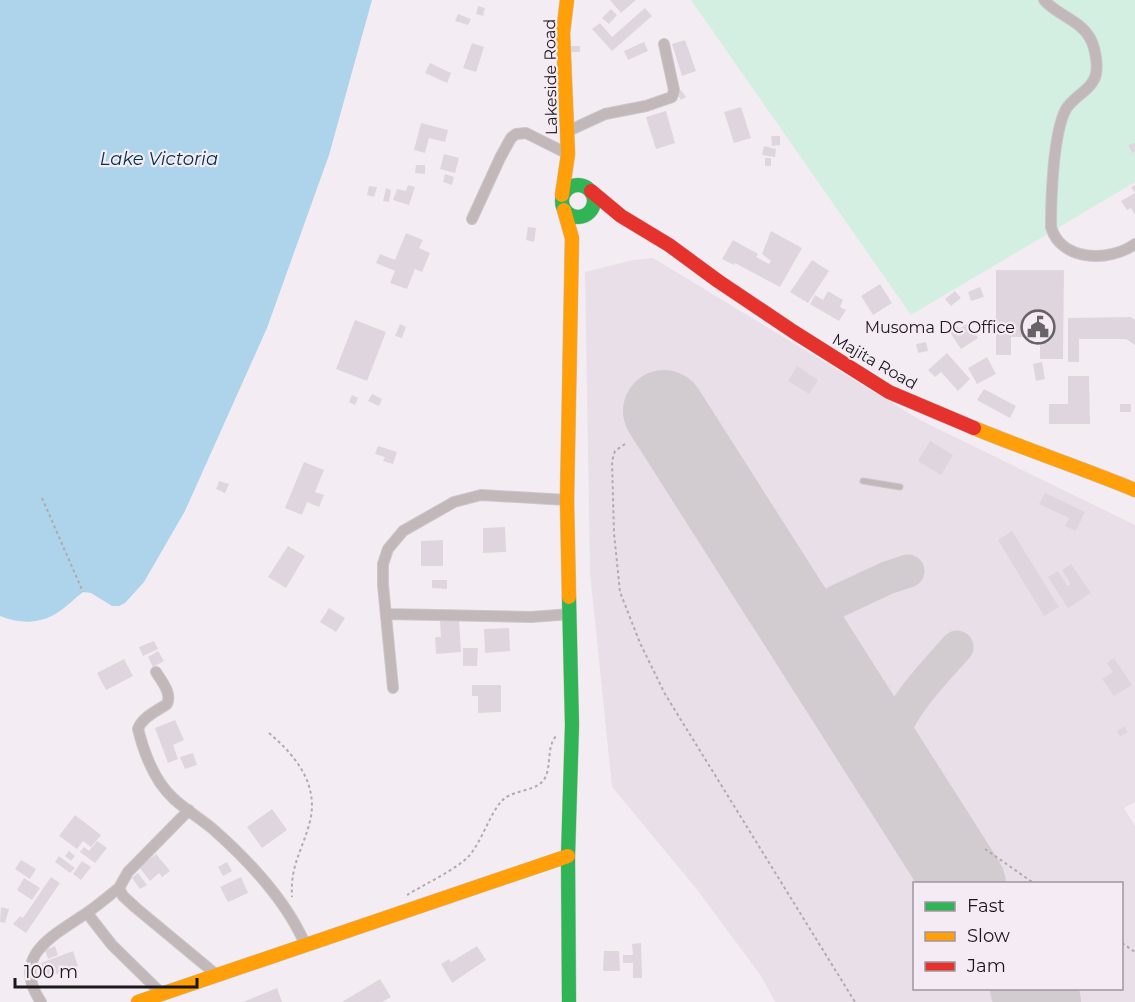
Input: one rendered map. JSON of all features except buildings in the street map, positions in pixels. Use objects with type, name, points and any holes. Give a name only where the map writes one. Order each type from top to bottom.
[{"type":"main road","name":"Lakeside Road","points":[[567,0],[563,33],[568,154]]},
{"type":"main road","points":[[568,154],[594,197],[594,204],[572,238]]},
{"type":"main road","points":[[568,154],[561,203],[572,238],[567,500],[572,725],[568,856],[569,1002]]},
{"type":"main road","points":[[562,195],[573,185],[580,185],[589,189],[621,216]]},
{"type":"main road","points":[[564,210],[569,215],[621,216]]},
{"type":"main road","name":"Majita Road","points":[[621,216],[669,245],[717,281],[889,392],[1025,449],[1058,459],[1135,490]]},
{"type":"main road","points":[[138,1002],[568,856]]},
{"type":"street","points":[[1044,0],[1081,27],[1090,38],[1097,69],[1096,77],[1091,84],[1071,101],[1065,110],[1052,182],[1051,227],[1053,235],[1068,249],[1086,256],[1106,256],[1119,253],[1135,244]]},
{"type":"street","points":[[566,132],[605,114],[652,105],[672,97],[674,90],[664,44]]},
{"type":"street","points":[[472,219],[500,158],[511,138],[516,134],[526,133],[568,154]]},
{"type":"street","points":[[393,688],[383,564],[388,549],[403,531],[454,502],[481,495],[567,500]]},
{"type":"street","points":[[386,614],[520,616],[571,614]]},
{"type":"street","points":[[156,672],[168,692],[169,700],[167,704],[144,719],[138,729],[147,757],[157,776],[172,797],[214,830],[257,873],[295,921],[305,944]]},
{"type":"street","points":[[41,1002],[32,986],[30,975],[31,964],[37,951],[56,934],[119,888],[128,872],[189,810]]},
{"type":"street","points":[[119,888],[123,896],[136,908],[218,976]]},
{"type":"street","points":[[87,913],[112,945],[161,993]]},
{"type":"lane","points":[[863,481],[900,487]]},
{"type":"path","points":[[625,444],[615,451],[612,461],[617,565],[620,592],[640,644],[665,694],[855,1002]]},
{"type":"path","points":[[42,498],[83,592]]},
{"type":"path","points":[[400,899],[468,858],[481,840],[498,805],[506,798],[540,784],[548,772],[552,740],[572,725]]},
{"type":"path","points":[[269,733],[285,746],[310,784],[312,803],[310,821],[293,871],[292,893],[295,921]]},
{"type":"path","points":[[985,849],[1032,882]]},
{"type":"shaded area","points":[[653,258],[922,421],[1135,525],[1135,802],[1124,808],[1135,826],[1135,1002],[775,1002],[761,976],[695,887],[612,787],[590,573],[585,272],[633,260]]},
{"type":"green space","points":[[691,0],[1135,0],[1135,182],[911,315]]},
{"type":"water","name":"Lake Victoria","points":[[0,0],[372,0],[329,155],[267,328],[185,511],[144,582],[125,603],[112,606],[91,593],[83,592],[67,606],[49,617],[25,622],[0,616]]},
{"type":"taxiway","points":[[797,620],[887,578],[908,571]]},
{"type":"taxiway","points":[[887,761],[896,726],[903,714],[920,690],[957,647]]},
{"type":"runway","points":[[664,411],[964,882]]},
{"type":"runway","points":[[1032,990],[1040,1002]]},
{"type":"traffic: fast","points":[[578,185],[590,189],[594,201],[590,213],[578,217],[566,213],[562,201],[566,189],[578,185]]},
{"type":"traffic: fast","points":[[569,597],[572,725],[568,856],[569,1002]]},
{"type":"traffic: slow","points":[[562,195],[568,154],[563,33],[567,0]]},
{"type":"traffic: slow","points":[[564,210],[572,238],[567,500],[569,597]]},
{"type":"traffic: slow","points":[[974,428],[1135,490]]},
{"type":"traffic: slow","points":[[138,1002],[568,856]]},
{"type":"traffic: jam","points":[[591,191],[621,216],[669,245],[794,332],[889,392],[974,428]]},
{"type":"place","name":"Musoma DC Office","points":[[1038,327]]}]
